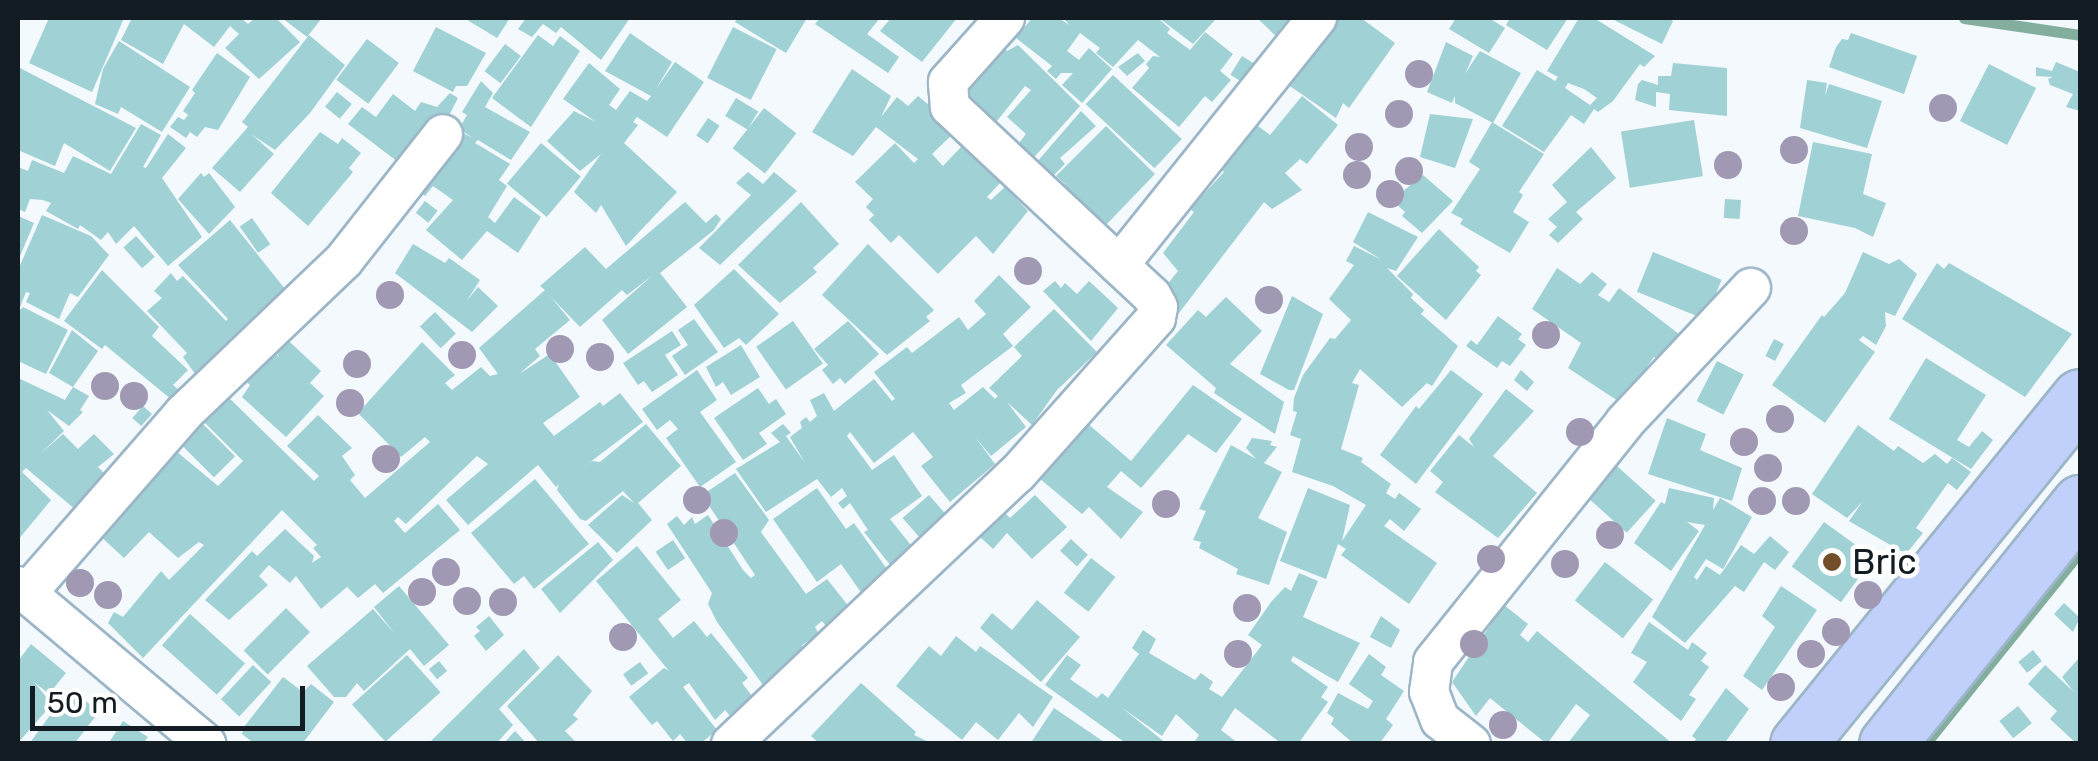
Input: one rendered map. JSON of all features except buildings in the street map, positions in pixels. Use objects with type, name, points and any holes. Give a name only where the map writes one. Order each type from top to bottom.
[{"type":"main road","points":[[1798,744],[2080,397]]},
{"type":"main road","points":[[1887,744],[2080,503]]},
{"type":"street","points":[[731,744],[1017,474],[1156,318],[1158,307],[1152,296],[950,106],[948,82],[1005,18]]},
{"type":"street","points":[[1119,265],[1317,18]]},
{"type":"street","points":[[206,744],[22,590],[184,413],[344,260],[443,134]]},
{"type":"street","points":[[1471,744],[1440,720],[1429,692],[1433,662],[1625,422],[1751,288]]},
{"type":"waterway","points":[[1964,18],[2080,35]]},
{"type":"waterway","points":[[1925,744],[2080,551]]},
{"type":"place","name":"Bric","points":[[1832,562]]}]
